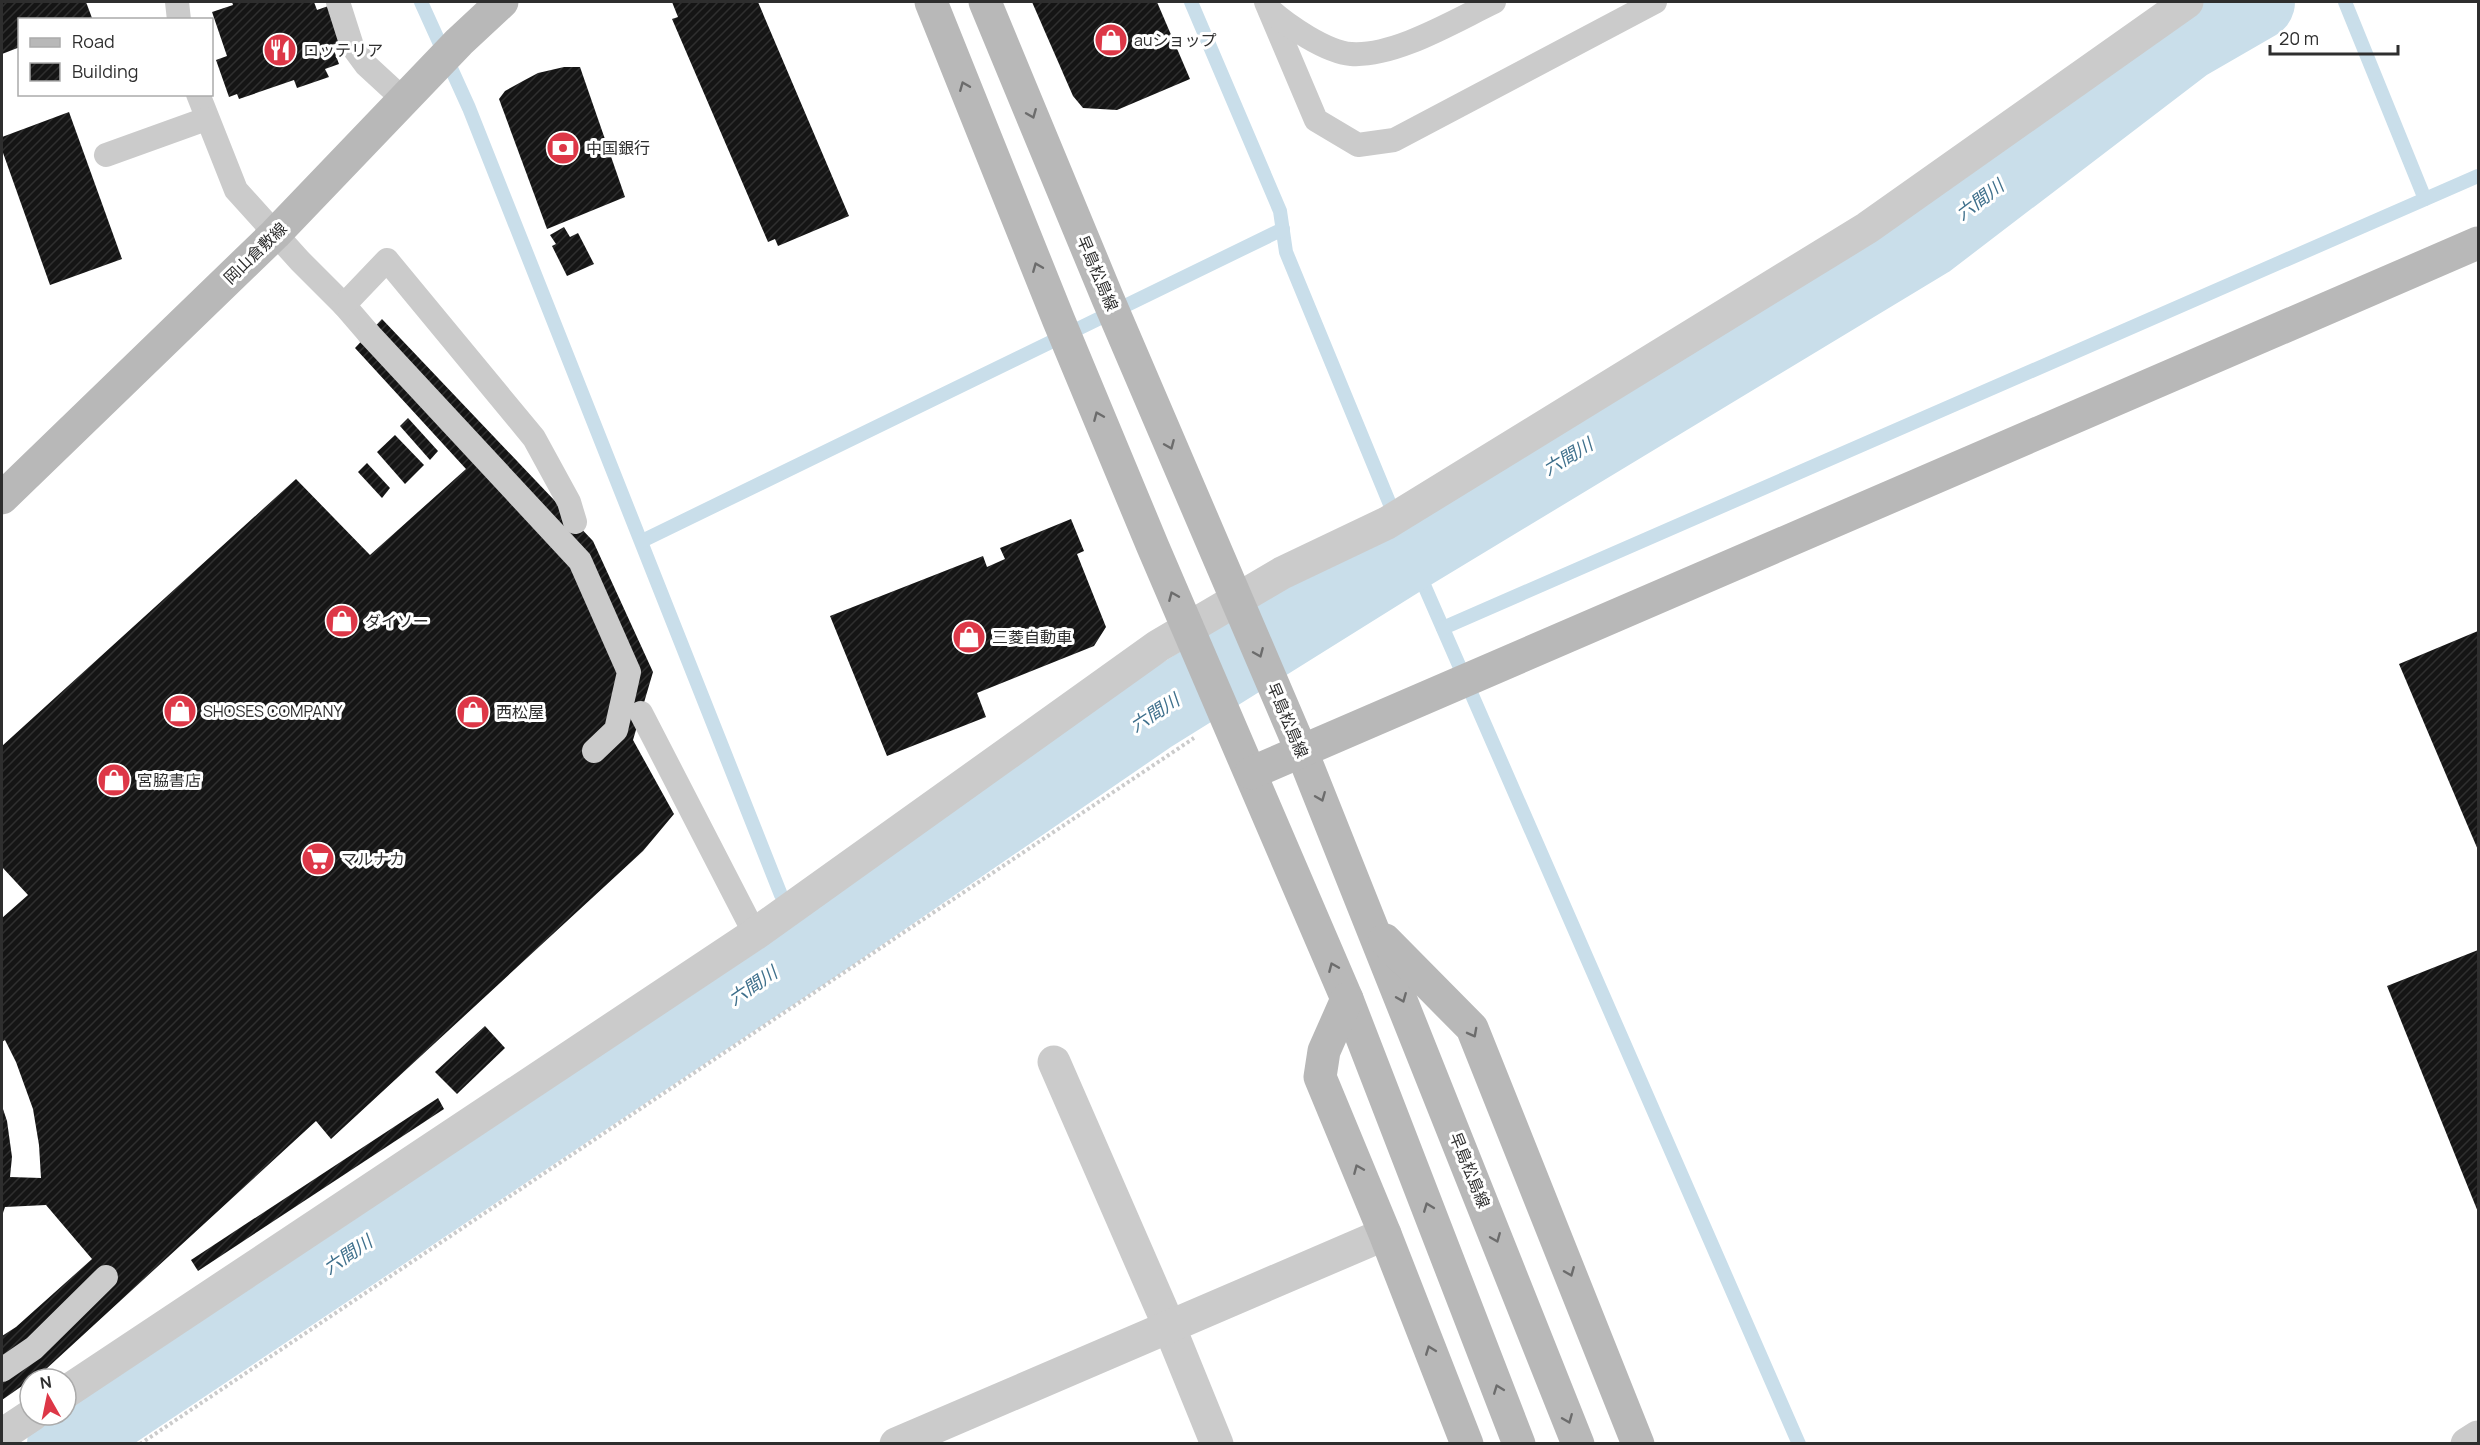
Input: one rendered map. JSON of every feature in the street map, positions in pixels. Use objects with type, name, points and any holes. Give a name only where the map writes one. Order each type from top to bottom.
[{"type":"main road","name":"岡山倉敷線","points":[[2,498],[275,234],[459,42],[502,2]]},
{"type":"main road","points":[[931,2],[1073,356],[1192,640],[1347,999],[1519,1443]]},
{"type":"main road","name":"早島松島線","points":[[985,2],[1108,298],[1302,752],[1578,1443]]},
{"type":"main road","points":[[1251,773],[2478,243]]},
{"type":"main road","points":[[1375,930],[1472,1028],[1638,1443]]},
{"type":"main road","points":[[1347,999],[1324,1051],[1320,1077],[1385,1234],[1467,1443]]},
{"type":"street","points":[[78,1384],[755,934],[1122,670],[1192,640],[1241,610],[1282,573],[1399,515],[1867,228],[2187,2]]},
{"type":"street","points":[[1054,1062],[1169,1326],[1217,1443]]},
{"type":"street","points":[[896,1443],[1385,1234]]},
{"type":"street","points":[[2,1435],[18,1424]]},
{"type":"street","points":[[2467,1443],[2478,1437]]},
{"type":"lane","points":[[177,2],[179,18]]},
{"type":"lane","points":[[338,2],[352,46],[366,65],[404,100]]},
{"type":"lane","points":[[1271,5],[1308,38],[1350,54],[1392,50],[1492,2]]},
{"type":"lane","points":[[1271,5],[1316,120],[1358,146],[1394,140],[1655,2]]},
{"type":"lane","points":[[199,96],[236,190],[580,561],[629,672],[616,730],[594,751]]},
{"type":"lane","points":[[106,155],[206,119]]},
{"type":"lane","points":[[344,305],[387,260],[534,438],[569,502],[575,522]]},
{"type":"lane","points":[[641,713],[755,934]]},
{"type":"lane","points":[[2,1370],[34,1348],[106,1277]]},
{"type":"path","points":[[141,1443],[1127,780],[1201,734]]},
{"type":"building","points":[[2,2],[86,2],[92,18],[18,18],[18,48],[2,54]]},
{"type":"building","name":"ロッテリア","points":[[232,2],[314,2],[317,10],[334,4],[347,40],[332,45],[339,64],[325,69],[329,77],[297,88],[294,80],[239,99],[237,94],[229,97],[216,60],[227,56],[212,12],[233,5]]},
{"type":"building","points":[[672,2],[758,2],[849,216],[778,246],[775,239],[768,242],[672,19],[678,17]]},
{"type":"building","name":"auショップ","points":[[1032,2],[1157,2],[1190,79],[1117,110],[1083,108],[1073,96]]},
{"type":"building","name":"中国銀行","points":[[564,67],[580,67],[625,197],[547,229],[499,99],[505,91],[538,73]]},
{"type":"building","points":[[69,112],[122,259],[50,285],[2,150],[2,137]]},
{"type":"building","points":[[564,227],[570,237],[578,233],[594,264],[567,276],[552,246],[556,244],[550,235]]},
{"type":"building","name":"マルナカ","points":[[382,319],[593,541],[653,672],[633,740],[674,814],[643,851],[331,1139],[316,1121],[48,1367],[18,1367],[18,1389],[2,1400],[2,1336],[16,1327],[92,1259],[46,1205],[5,1207],[2,1216],[2,1106],[7,1121],[12,1157],[10,1177],[41,1178],[39,1145],[33,1109],[16,1062],[5,1040],[2,1042],[2,918],[28,895],[2,867],[2,746],[296,479],[370,555],[466,469],[355,348]]},
{"type":"building","points":[[408,418],[438,451],[430,460],[400,426]]},
{"type":"building","points":[[395,435],[424,465],[405,484],[377,452]]},
{"type":"building","points":[[367,463],[390,488],[382,498],[358,472]]},
{"type":"building","name":"三菱自動車","points":[[1071,519],[1084,551],[1077,554],[1106,627],[1094,646],[977,693],[986,717],[887,756],[830,616],[983,556],[987,567],[1005,559],[1000,548]]},
{"type":"building","points":[[2478,631],[2478,850],[2399,664]]},
{"type":"building","points":[[2478,950],[2478,1212],[2387,986]]},
{"type":"building","points":[[485,1026],[505,1048],[457,1094],[435,1072]]},
{"type":"building","points":[[438,1098],[444,1109],[198,1271],[191,1260]]},
{"type":"waterway","points":[[421,2],[469,108],[781,895]]},
{"type":"waterway","points":[[1191,2],[1280,211],[1286,252],[1410,553],[1799,1444]]},
{"type":"waterway","name":"六間川","points":[[65,1444],[816,944],[1152,714],[1410,553],[1928,240],[2186,43],[2257,2]]},
{"type":"waterway","points":[[2345,2],[2425,199]]},
{"type":"waterway","points":[[1443,628],[2478,176]]},
{"type":"waterway","points":[[642,541],[1283,229]]},
{"type":"waterway","points":[[802,926],[816,944]]},
{"type":"place","name":"auショップ","points":[[1111,40]]},
{"type":"place","name":"ロッテリア","points":[[280,50]]},
{"type":"place","name":"中国銀行","points":[[563,148]]},
{"type":"place","name":"ダイソー","points":[[342,621]]},
{"type":"place","name":"三菱自動車","points":[[969,637]]},
{"type":"place","name":"SHOSES COMPANY","points":[[180,711]]},
{"type":"place","name":"西松屋","points":[[473,712]]},
{"type":"place","name":"宮脇書店","points":[[114,780]]},
{"type":"place","name":"マルナカ","points":[[318,859]]}]
